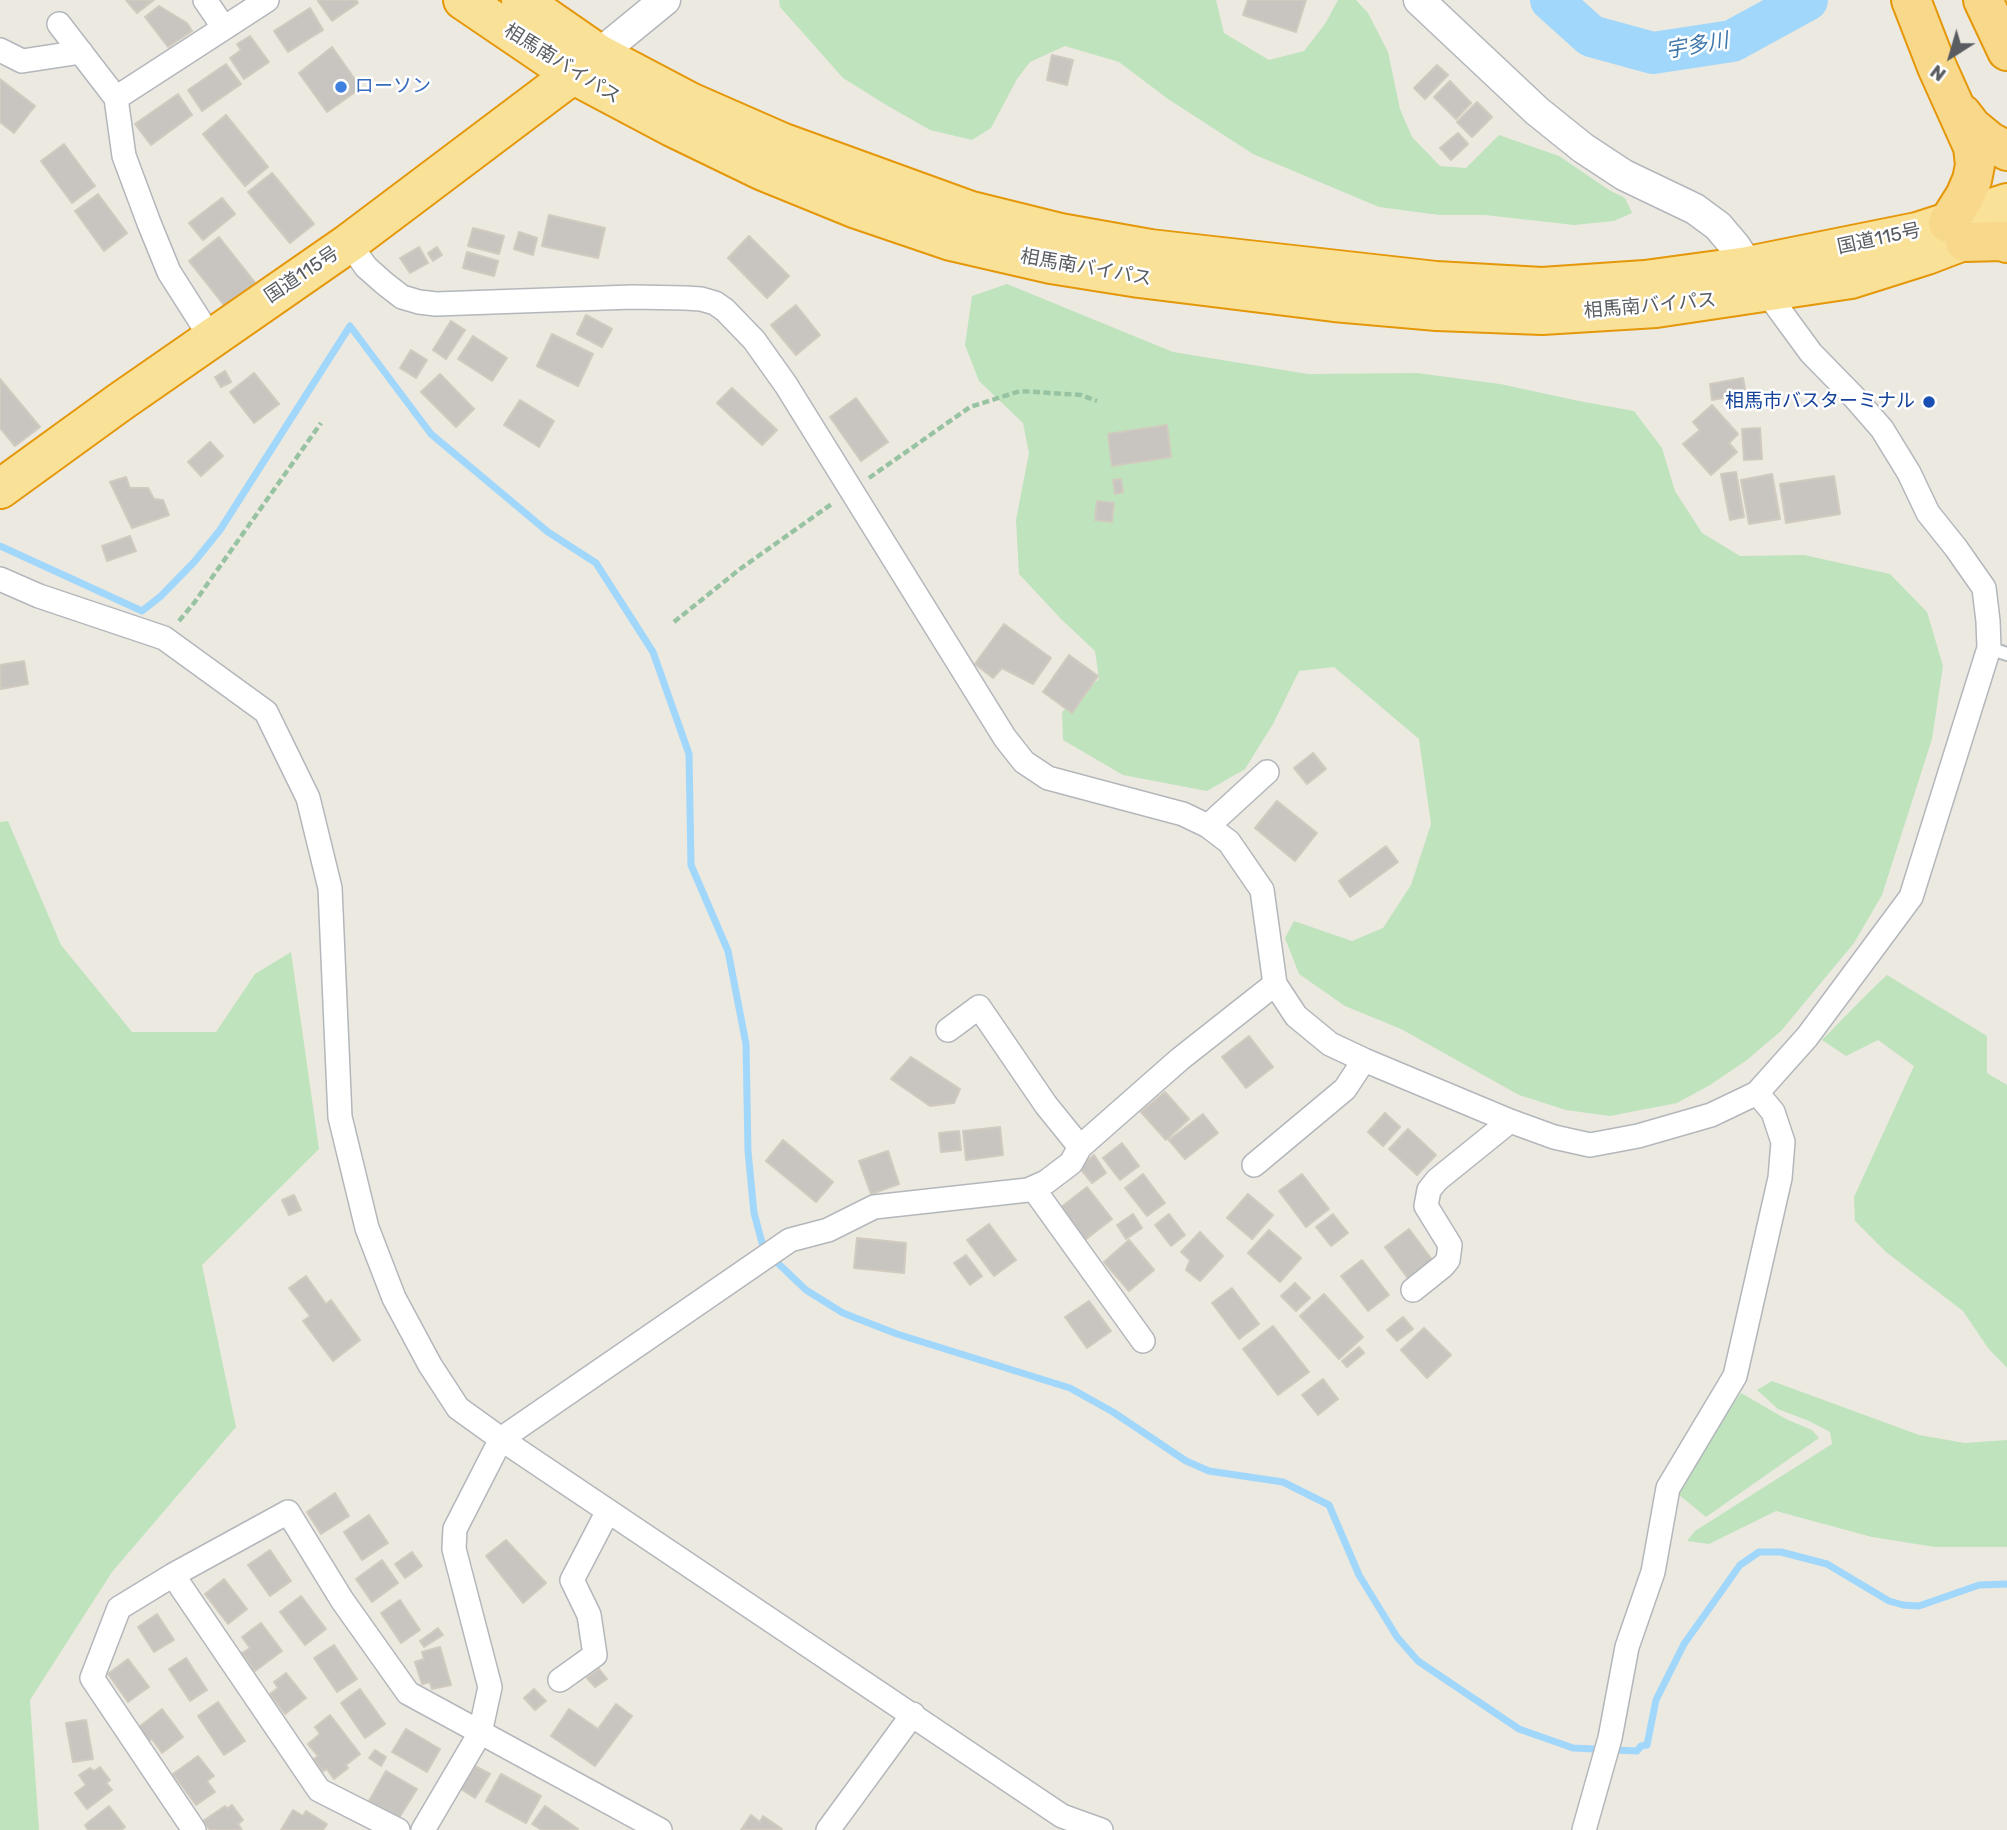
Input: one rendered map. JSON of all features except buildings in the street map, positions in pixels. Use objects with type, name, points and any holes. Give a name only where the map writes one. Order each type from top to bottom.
[{"type":"highway","name":"相馬南バイパス","points":[[463,0],[586,64]]},
{"type":"highway","name":"相馬南バイパス","points":[[521,0],[586,64],[672,127],[763,171],[854,208],[951,241],[1051,264],[1139,278],[1334,302],[1437,311],[1542,315],[1657,308],[1758,280]]},
{"type":"highway","points":[[1911,0],[1973,147],[1975,165],[1956,232],[2007,243]]},
{"type":"highway","points":[[1983,0],[2007,51]]},
{"type":"highway","name":"国道115号","points":[[0,489],[349,243],[586,64]]},
{"type":"highway","points":[[1954,105],[1972,127],[2007,151]]},
{"type":"highway","name":"国道115号","points":[[1758,280],[1851,279],[1956,232],[2007,203]]},
{"type":"highway","name":"国道115号","points":[[1956,232],[2007,225]]},
{"type":"street","points":[[205,0],[223,28]]},
{"type":"street","points":[[116,98],[267,0]]},
{"type":"street","points":[[586,64],[666,0]]},
{"type":"street","points":[[349,243],[366,267],[384,283],[402,298],[419,302],[436,304],[645,297],[685,298],[715,303],[735,318],[786,385],[1005,738],[1024,762],[1048,778],[1183,814],[1208,826],[1229,842],[1262,890],[1275,984],[1296,1016],[1330,1044],[1364,1060],[1554,1137],[1590,1145],[1638,1136],[1712,1115],[1757,1093],[1807,1038],[1911,897],[1998,651],[1983,588],[1928,513],[1909,473],[1882,429],[1811,353],[1718,226],[1695,209],[1624,176],[1583,148],[1537,111],[1419,0]]},
{"type":"street","points":[[58,24],[116,98],[124,156],[149,223],[169,272],[211,338]]},
{"type":"street","points":[[0,50],[22,61],[81,52]]},
{"type":"street","points":[[0,579],[39,596],[164,638],[266,712],[308,798],[330,888],[340,1117],[368,1228],[394,1298],[430,1365],[458,1408],[913,1714],[1058,1823],[1101,1830]]},
{"type":"street","points":[[1208,826],[1266,772]]},
{"type":"street","points":[[423,1830],[480,1733],[490,1687],[454,1549],[454,1539],[455,1529],[501,1439],[790,1240],[828,1230],[874,1208],[1028,1190],[1046,1182],[1071,1163],[1080,1147],[1180,1059],[1275,984]]},
{"type":"street","points":[[948,1030],[979,1007],[1046,1105],[1080,1147]]},
{"type":"street","points":[[1254,1165],[1345,1089],[1364,1060]]},
{"type":"street","points":[[1584,1830],[1610,1738],[1627,1647],[1653,1572],[1668,1488],[1735,1376],[1780,1178],[1783,1142],[1773,1112],[1757,1093]]},
{"type":"street","points":[[1413,1290],[1448,1260],[1450,1245],[1426,1206],[1429,1190],[1437,1180],[1510,1121]]},
{"type":"street","points":[[1033,1188],[1143,1341]]},
{"type":"street","points":[[560,1680],[596,1655],[589,1615],[572,1580],[608,1511]]},
{"type":"street","points":[[194,1830],[92,1678],[119,1608],[173,1575],[288,1513],[342,1600],[408,1693],[660,1830]]},
{"type":"street","points":[[173,1575],[319,1790],[398,1830]]},
{"type":"street","points":[[828,1830],[913,1714]]},
{"type":"path","points":[[674,622],[740,569],[970,407],[1020,391],[1081,395],[1097,401]]},
{"type":"path","points":[[164,638],[194,603],[321,423]]},
{"type":"green space","points":[[779,0],[1216,0],[1224,33],[1269,60],[1304,51],[1325,24],[1338,0],[1356,0],[1368,13],[1388,52],[1400,109],[1412,137],[1440,166],[1466,168],[1499,135],[1559,156],[1625,198],[1632,213],[1614,221],[1574,225],[1485,215],[1439,215],[1379,207],[1253,154],[1168,99],[1119,62],[1065,46],[1030,62],[1017,79],[991,128],[972,140],[930,130],[843,78],[780,7]]},
{"type":"green space","points":[[1007,284],[1173,352],[1308,374],[1417,373],[1500,384],[1634,411],[1662,448],[1675,491],[1702,533],[1740,556],[1804,555],[1890,574],[1927,612],[1943,666],[1932,739],[1882,895],[1854,943],[1781,1031],[1747,1060],[1677,1103],[1610,1116],[1566,1110],[1519,1095],[1401,1029],[1345,1006],[1299,974],[1285,938],[1294,921],[1352,941],[1383,928],[1411,885],[1431,824],[1419,739],[1334,667],[1299,671],[1273,724],[1245,769],[1207,791],[1123,775],[1063,740],[1062,712],[1099,679],[1095,651],[1019,574],[1016,520],[1029,453],[1023,423],[979,381],[965,345],[972,296]]},
{"type":"green space","points":[[8,821],[61,945],[132,1032],[216,1032],[255,974],[291,952],[319,1149],[202,1265],[236,1427],[112,1572],[30,1700],[39,1830],[0,1830],[0,822]]},
{"type":"green space","points":[[1887,975],[1987,1036],[1987,1073],[2007,1085],[2007,1368],[1988,1348],[1963,1311],[1886,1252],[1855,1221],[1854,1197],[1914,1066],[1878,1040],[1846,1056],[1822,1040]]},
{"type":"green space","points":[[1772,1381],[1919,1435],[1965,1443],[2007,1440],[2007,1547],[1935,1547],[1872,1537],[1776,1511],[1709,1544],[1687,1541],[1695,1531],[1832,1444],[1830,1432],[1778,1409],[1757,1390]]},
{"type":"green space","points":[[1741,1393],[1786,1419],[1812,1430],[1819,1438],[1706,1517],[1672,1489]]},
{"type":"waterway","name":"宇多川","points":[[1551,0],[1591,36],[1653,53],[1732,41],[1807,0]]},
{"type":"waterway","points":[[0,546],[142,611],[161,596],[195,561],[220,530],[350,326],[431,434],[548,532],[596,563],[653,652],[689,754],[691,865],[728,951],[746,1044],[748,1151],[754,1213],[764,1250],[806,1290],[843,1313],[897,1334],[1070,1388],[1113,1412],[1186,1461],[1209,1471],[1283,1482],[1329,1505],[1359,1575],[1397,1637],[1418,1661],[1519,1729],[1573,1748],[1637,1751],[1641,1746],[1647,1745],[1656,1700],[1684,1644],[1740,1565],[1759,1552],[1781,1552],[1827,1564],[1889,1601],[1903,1605],[1919,1606],[1979,1585],[2007,1584]]},
{"type":"place","name":"ローソン","points":[[341,87]]},
{"type":"place","name":"相馬市バスターミナル","points":[[1929,402]]}]
